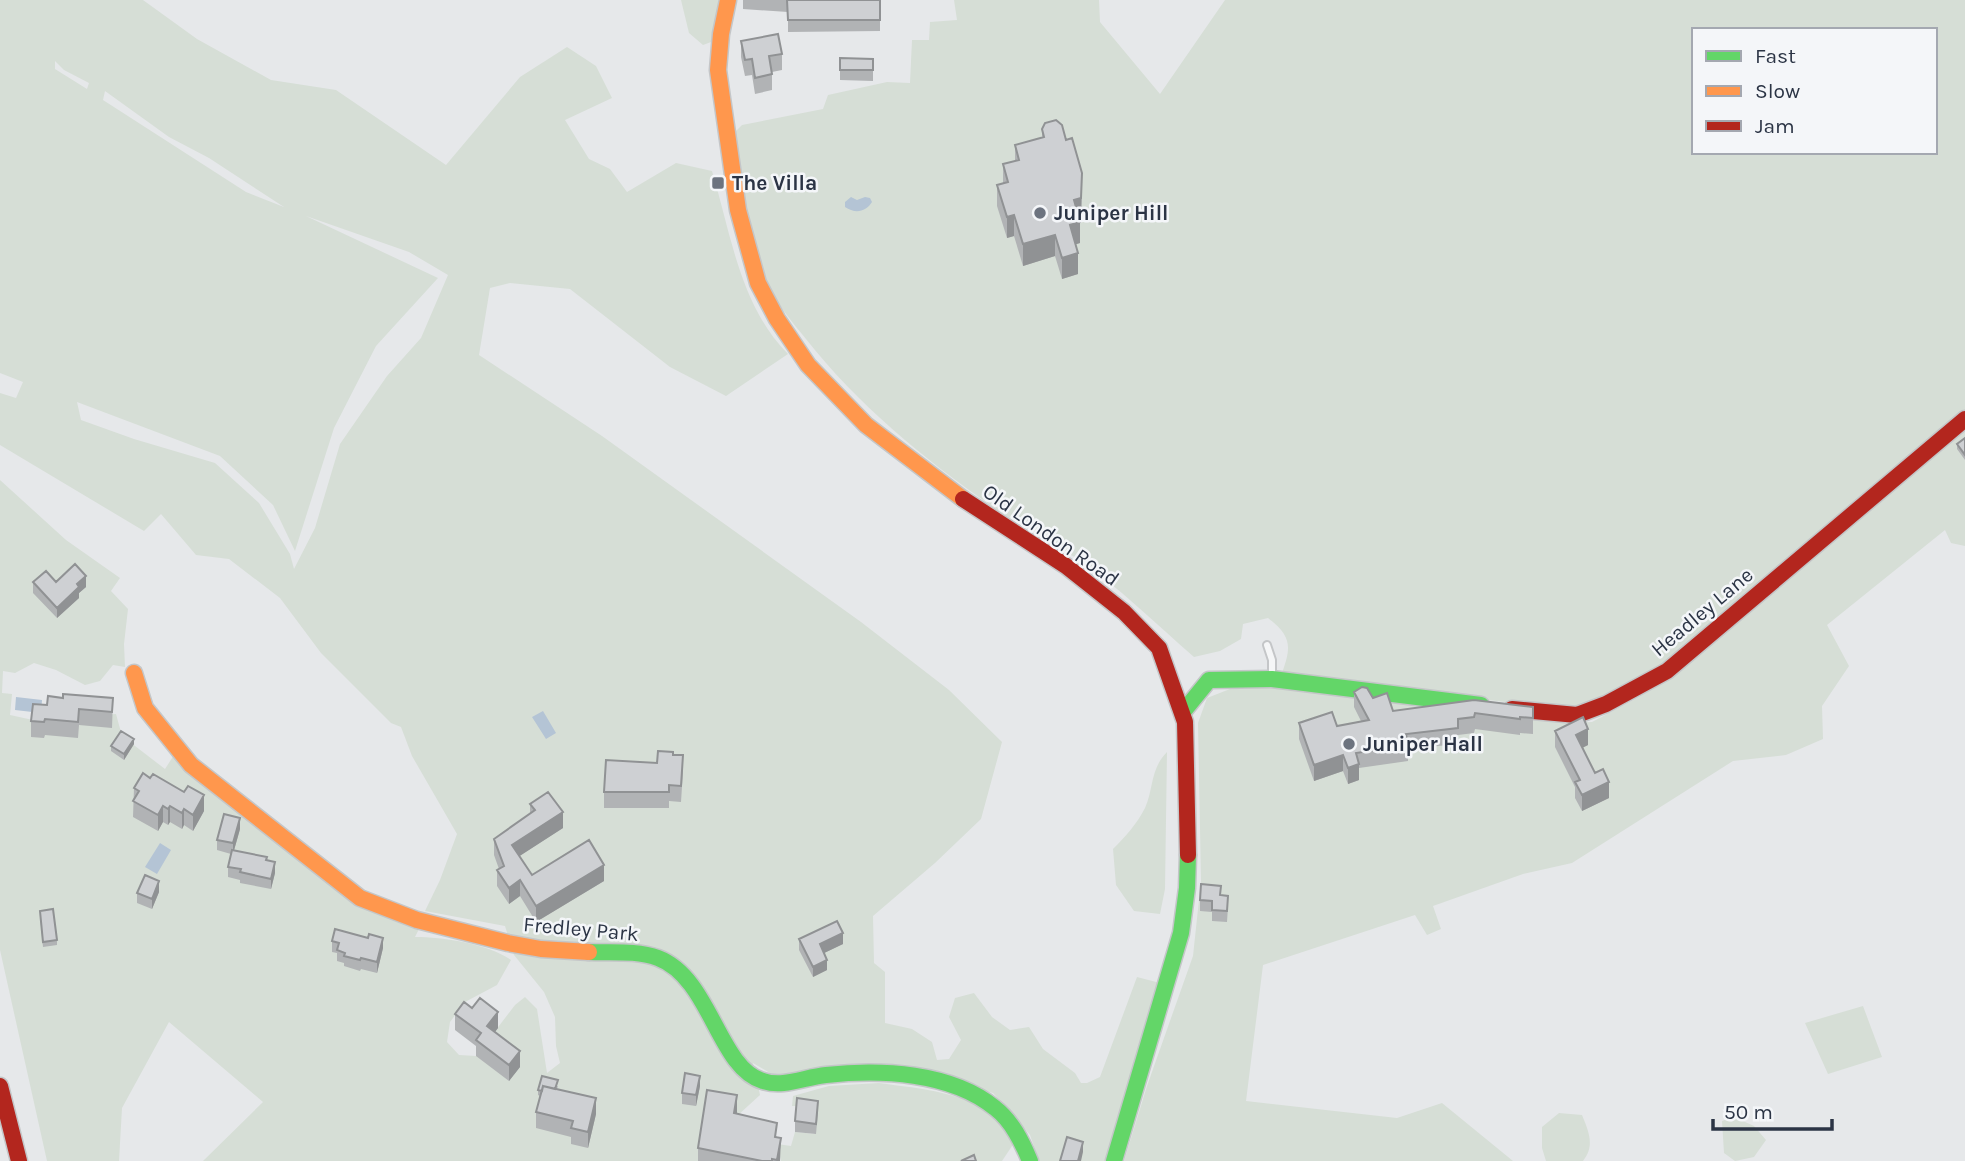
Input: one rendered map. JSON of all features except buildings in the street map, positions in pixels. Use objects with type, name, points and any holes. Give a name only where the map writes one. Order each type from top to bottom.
[{"type":"main road","name":"Old London Road","points":[[728,0],[721,34],[718,70],[738,210],[758,283],[777,319],[808,365],[866,425],[964,500],[1066,566],[1124,612],[1160,648],[1183,712],[1188,846],[1187,888],[1181,933],[1114,1161]]},
{"type":"main road","name":"Headley Lane","points":[[1183,712],[1209,680],[1272,679],[1563,715],[1592,711],[1667,671],[1965,419]]},
{"type":"main road","name":"Fredley Park","points":[[134,673],[145,708],[191,765],[360,898],[380,908],[523,946],[618,953],[665,961],[686,979],[736,1063],[746,1073],[761,1081],[775,1084],[844,1073],[930,1079],[953,1086],[970,1092],[995,1107],[1022,1142],[1030,1161]]},
{"type":"main road","points":[[0,1086],[19,1161]]},
{"type":"lane","points":[[1267,645],[1272,660],[1272,679]]},
{"type":"shaded area","points":[[0,0],[143,0],[197,39],[271,80],[336,90],[446,165],[520,77],[567,47],[596,66],[612,98],[565,120],[589,159],[610,169],[627,192],[676,163],[712,171],[748,292],[772,335],[788,354],[726,396],[670,367],[570,289],[510,283],[490,288],[479,355],[602,436],[861,622],[949,690],[1002,742],[981,819],[873,916],[874,963],[885,972],[885,1023],[912,1029],[932,1042],[937,1060],[949,1059],[961,1040],[949,1017],[955,998],[974,993],[992,1017],[1010,1030],[1029,1027],[1043,1049],[1075,1073],[1081,1083],[1087,1083],[1100,1077],[1137,977],[1160,983],[1109,1161],[1039,1161],[1030,1135],[993,1093],[918,1067],[876,1065],[775,1076],[753,1063],[760,1095],[737,1116],[699,1161],[203,1161],[263,1102],[169,1022],[122,1108],[119,1161],[47,1161],[0,950],[0,480],[66,540],[120,578],[111,591],[128,609],[124,644],[125,667],[113,665],[100,681],[85,685],[56,670],[34,663],[15,673],[3,671],[2,693],[12,694],[10,715],[33,720],[116,714],[122,736],[165,769],[174,755],[267,834],[420,927],[415,937],[465,942],[502,954],[511,960],[497,985],[465,1002],[450,1022],[447,1042],[459,1055],[476,1056],[515,1005],[525,997],[537,1009],[547,1073],[560,1063],[556,1046],[555,1017],[544,992],[514,955],[505,926],[425,911],[457,834],[412,756],[401,727],[391,723],[321,653],[280,598],[229,559],[196,555],[161,514],[144,531],[0,445],[0,393],[16,398],[23,382],[0,373]],"holes":[[[55,61],[64,70],[89,83],[87,89],[55,69]],[[105,91],[169,137],[209,158],[284,207],[246,192],[103,100]],[[306,216],[409,252],[448,275],[421,338],[387,376],[340,444],[315,528],[294,569],[290,554],[259,503],[215,463],[81,420],[77,402],[220,456],[273,505],[295,551],[334,428],[376,346],[438,278]]]},
{"type":"shaded area","points":[[681,0],[720,0],[711,42],[703,45],[689,33]]},
{"type":"shaded area","points":[[954,0],[1099,0],[1100,22],[1160,94],[1225,0],[1965,0],[1965,413],[1663,668],[1579,708],[1564,709],[1303,678],[1282,673],[1287,656],[1287,642],[1281,630],[1268,618],[1243,624],[1241,639],[1220,651],[1194,657],[1092,569],[990,505],[892,429],[826,363],[795,326],[766,282],[753,246],[744,208],[735,132],[742,125],[823,109],[828,95],[887,82],[910,83],[912,40],[929,40],[930,22],[957,20]]},
{"type":"shaded area","points":[[1965,428],[1965,546],[1951,543],[1945,530],[1827,625],[1849,666],[1822,706],[1823,739],[1786,755],[1733,761],[1572,863],[1523,874],[1433,906],[1441,929],[1427,935],[1415,915],[1263,965],[1246,1101],[1397,1118],[1442,1103],[1513,1161],[1124,1161],[1147,1086],[1193,956],[1201,881],[1198,723],[1207,698],[1230,689],[1291,687],[1565,723],[1592,722],[1639,697],[1669,676]]},
{"type":"shaded area","points":[[1167,752],[1165,889],[1160,914],[1134,911],[1116,885],[1113,849],[1142,814],[1158,765]]},
{"type":"shaded area","points":[[1863,1006],[1882,1057],[1828,1074],[1805,1023]]},
{"type":"shaded area","points":[[879,1083],[960,1098],[989,1113],[1002,1124],[1014,1143],[1002,1161],[781,1161],[777,1144],[791,1146],[795,1132],[815,1134],[797,1106],[792,1106],[793,1096],[829,1086]]},
{"type":"shaded area","points":[[1559,1113],[1582,1115],[1590,1144],[1583,1161],[1546,1161],[1542,1148],[1542,1127]]},
{"type":"shaded area","points":[[1734,1117],[1754,1126],[1766,1140],[1754,1157],[1735,1161],[1724,1153],[1722,1121]]},
{"type":"water","points":[[851,197],[857,200],[870,198],[872,202],[863,210],[853,211],[845,207],[845,202]]},
{"type":"water","points":[[16,697],[42,700],[41,713],[15,710]]},
{"type":"water","points":[[543,711],[556,733],[546,739],[532,717]]},
{"type":"water","points":[[160,843],[171,850],[157,874],[145,867]]},
{"type":"traffic: fast","points":[[1183,712],[1209,680],[1272,679],[1481,705]]},
{"type":"traffic: fast","points":[[1114,1161],[1181,933],[1188,855]]},
{"type":"traffic: fast","points":[[589,952],[641,954],[658,958],[676,968],[703,1002],[735,1059],[748,1073],[763,1081],[786,1083],[847,1073],[892,1073],[936,1080],[977,1096],[1001,1113],[1016,1132],[1030,1161]]},
{"type":"traffic: slow","points":[[728,0],[721,34],[718,70],[738,210],[758,283],[777,319],[808,365],[866,425],[963,499]]},
{"type":"traffic: slow","points":[[134,673],[145,708],[191,765],[360,898],[417,920],[508,943],[541,949],[589,952]]},
{"type":"traffic: jam","points":[[1512,709],[1577,715],[1606,704],[1667,671],[1965,419]]},
{"type":"traffic: jam","points":[[963,499],[1066,566],[1124,612],[1159,648],[1185,722],[1188,855]]},
{"type":"traffic: jam","points":[[0,1086],[19,1161]]},
{"type":"place","name":"The Villa","points":[[718,183]]},
{"type":"place","name":"Juniper Hill","points":[[1040,213]]},
{"type":"place","name":"Juniper Hall","points":[[1349,744]]}]
